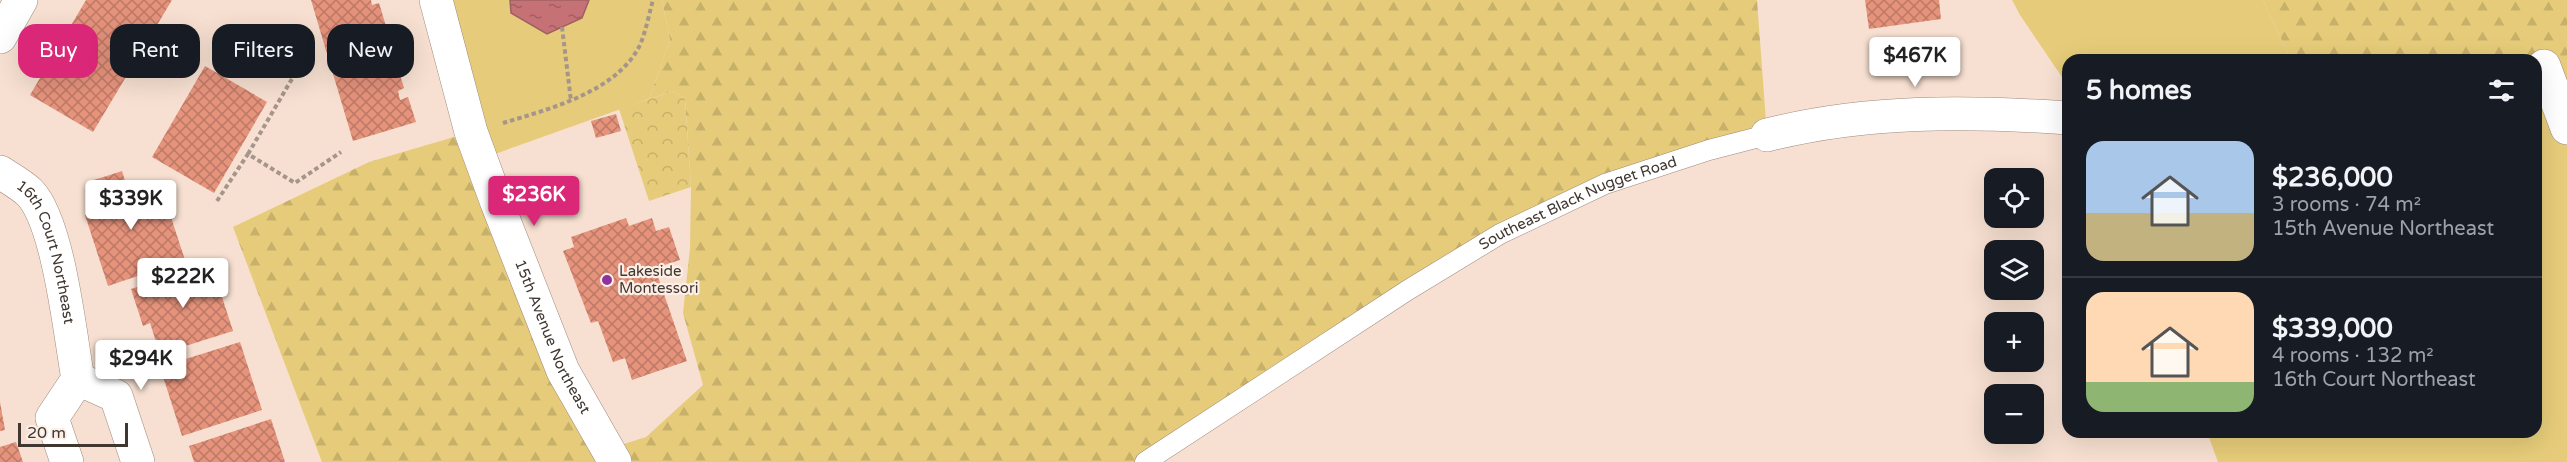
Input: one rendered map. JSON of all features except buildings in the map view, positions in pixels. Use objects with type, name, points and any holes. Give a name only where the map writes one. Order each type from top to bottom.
[{"type":"street","points":[[0,37],[21,0]]},
{"type":"street","name":"15th Avenue Northeast","points":[[436,0],[471,132],[563,370],[615,462]]},
{"type":"street","points":[[2549,62],[2567,128]]},
{"type":"street","name":"Southeast Black Nugget Road","points":[[1767,135],[1805,126],[1858,118],[1929,113],[2062,118]]},
{"type":"street","name":"16th Court Northeast","points":[[0,172],[29,193],[41,210],[51,235],[78,380]]},
{"type":"street","points":[[67,462],[52,418],[78,380],[116,396],[138,462]]},
{"type":"lane","name":"Southeast Black Nugget Road","points":[[1145,462],[1408,290],[1500,234],[1605,184],[1709,150],[1767,135]]},
{"type":"path","points":[[471,132],[571,101],[626,67],[640,44],[653,0]]},
{"type":"path","points":[[562,27],[571,101]]},
{"type":"path","points":[[218,201],[292,78]]},
{"type":"path","points":[[248,154],[295,183],[342,152]]},
{"type":"green space","points":[[436,0],[662,0],[670,40],[649,99],[481,159]]},
{"type":"green space","points":[[662,0],[1757,0],[1767,135],[1605,184],[1500,234],[1144,462],[322,462],[233,227],[369,162],[471,132],[608,449],[646,437],[703,385],[683,313],[690,248],[691,187],[685,99],[674,91],[649,99],[670,40]]},
{"type":"green space","points":[[2012,0],[2263,0],[2288,54],[2062,54],[2062,77]]},
{"type":"green space","points":[[2263,0],[2567,0],[2567,128],[2542,73],[2542,54],[2288,54]]},
{"type":"green space","points":[[2542,80],[2567,128],[2567,462],[2218,462],[2209,438],[2542,438]]},
{"type":"green space","points":[[674,91],[685,99],[691,187],[649,201],[619,109]]},
{"type":"water","points":[[510,0],[589,0],[582,18],[547,34],[511,13]]},
{"type":"place","name":"Lakeside Montessori","points":[[607,280]]}]
